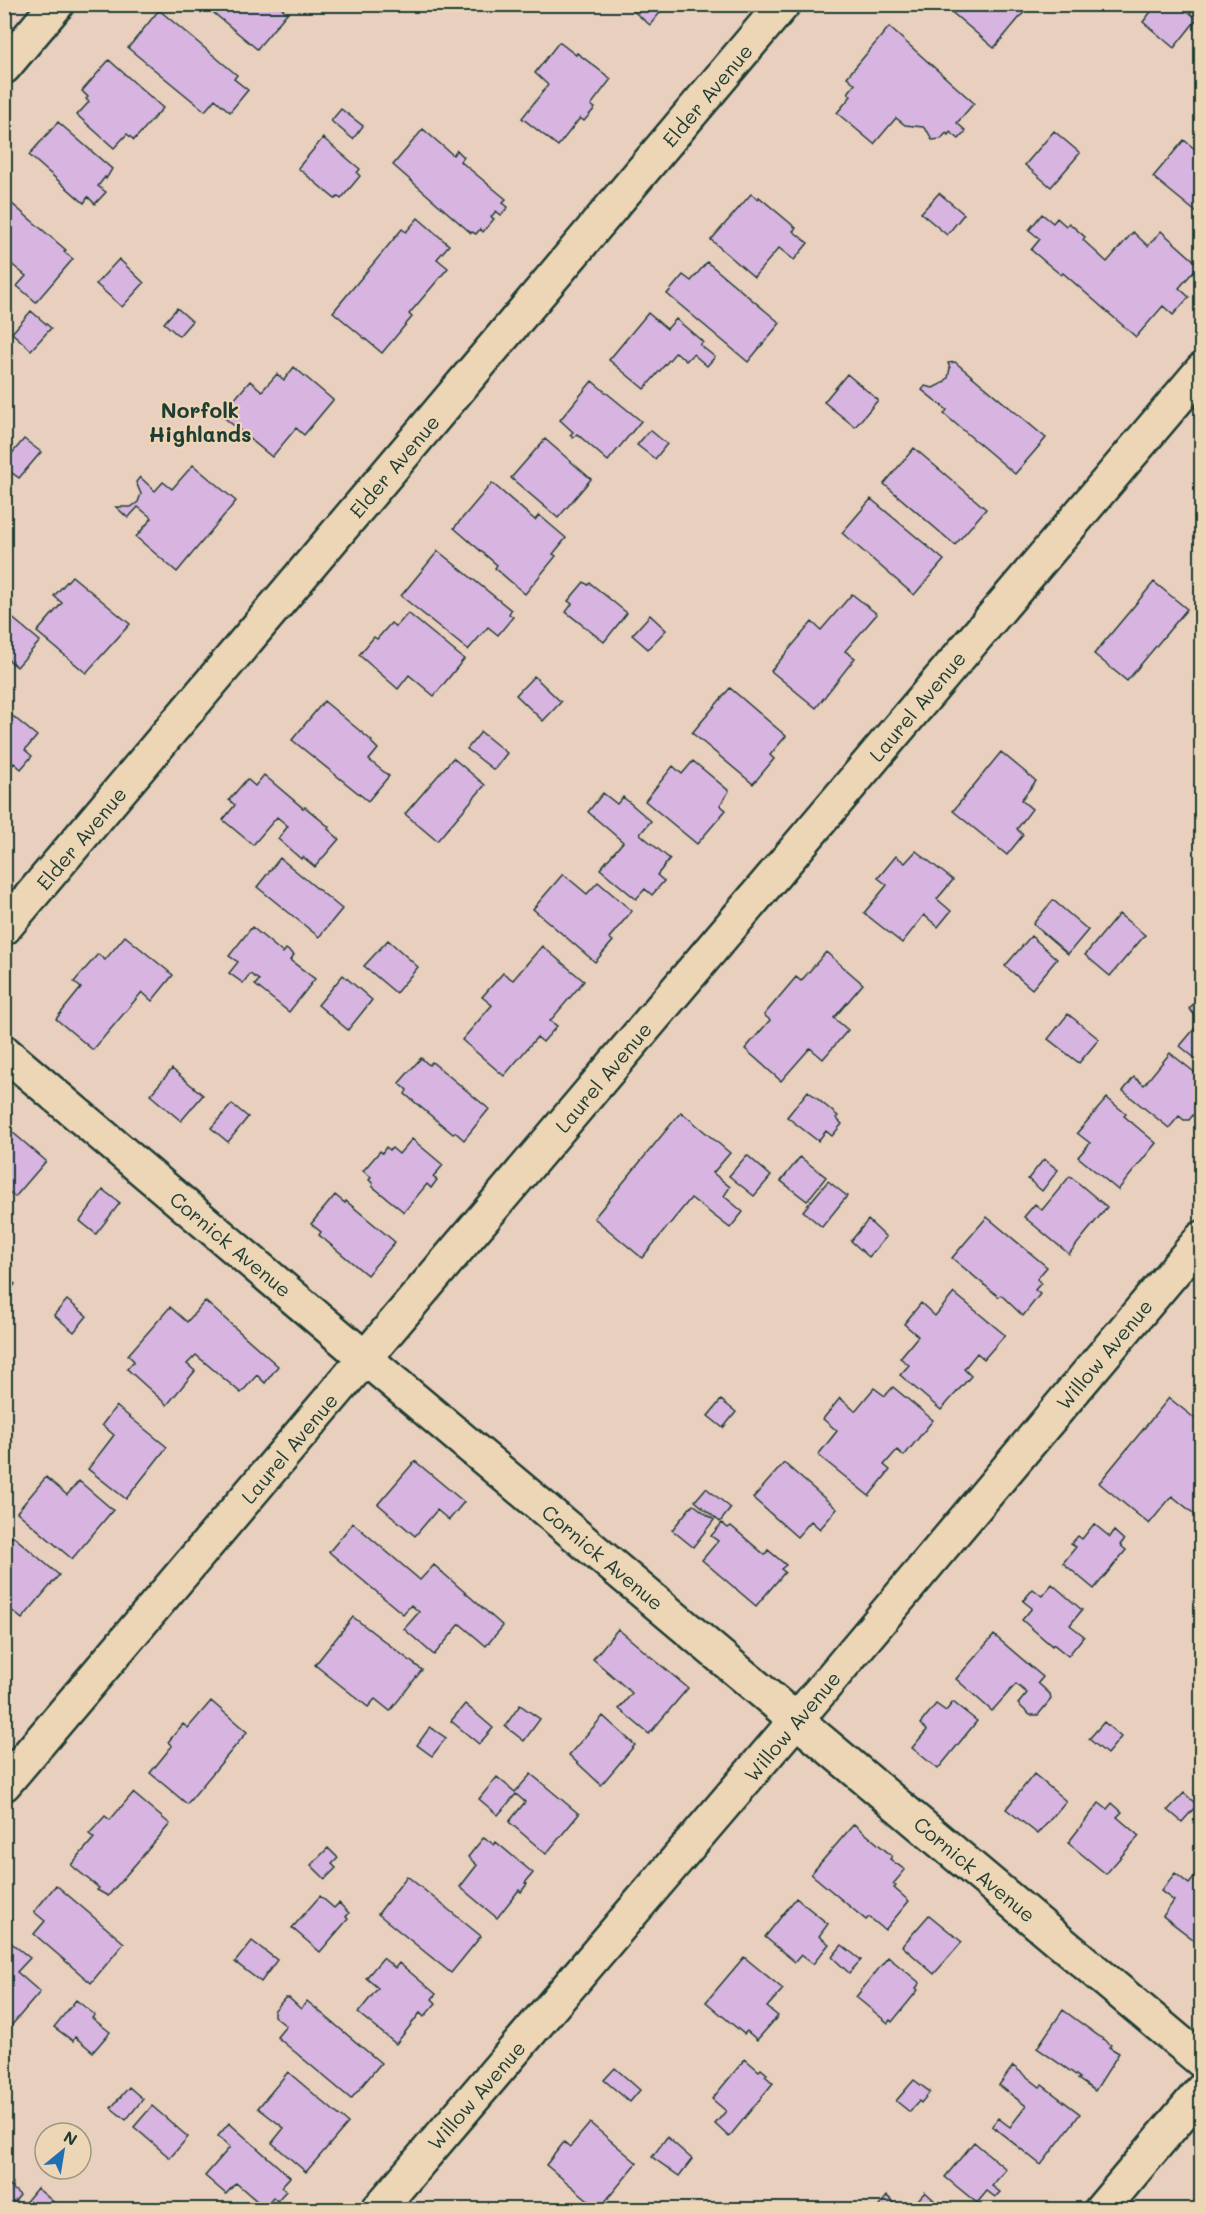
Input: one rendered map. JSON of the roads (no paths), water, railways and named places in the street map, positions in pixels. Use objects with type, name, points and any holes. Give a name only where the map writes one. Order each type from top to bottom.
[{"type":"street","points":[[4,67],[57,4]]},
{"type":"street","name":"Elder Avenue","points":[[4,928],[783,4]]},
{"type":"street","name":"Laurel Avenue","points":[[4,1784],[1202,370]]},
{"type":"street","name":"Cornick Avenue","points":[[4,1052],[1202,2061]]},
{"type":"street","name":"Willow Avenue","points":[[378,2210],[797,1719],[1202,1238]]},
{"type":"street","points":[[1101,2210],[1202,2090]]},
{"type":"district","name":"Norfolk Highlands","points":[[200,421]]}]
